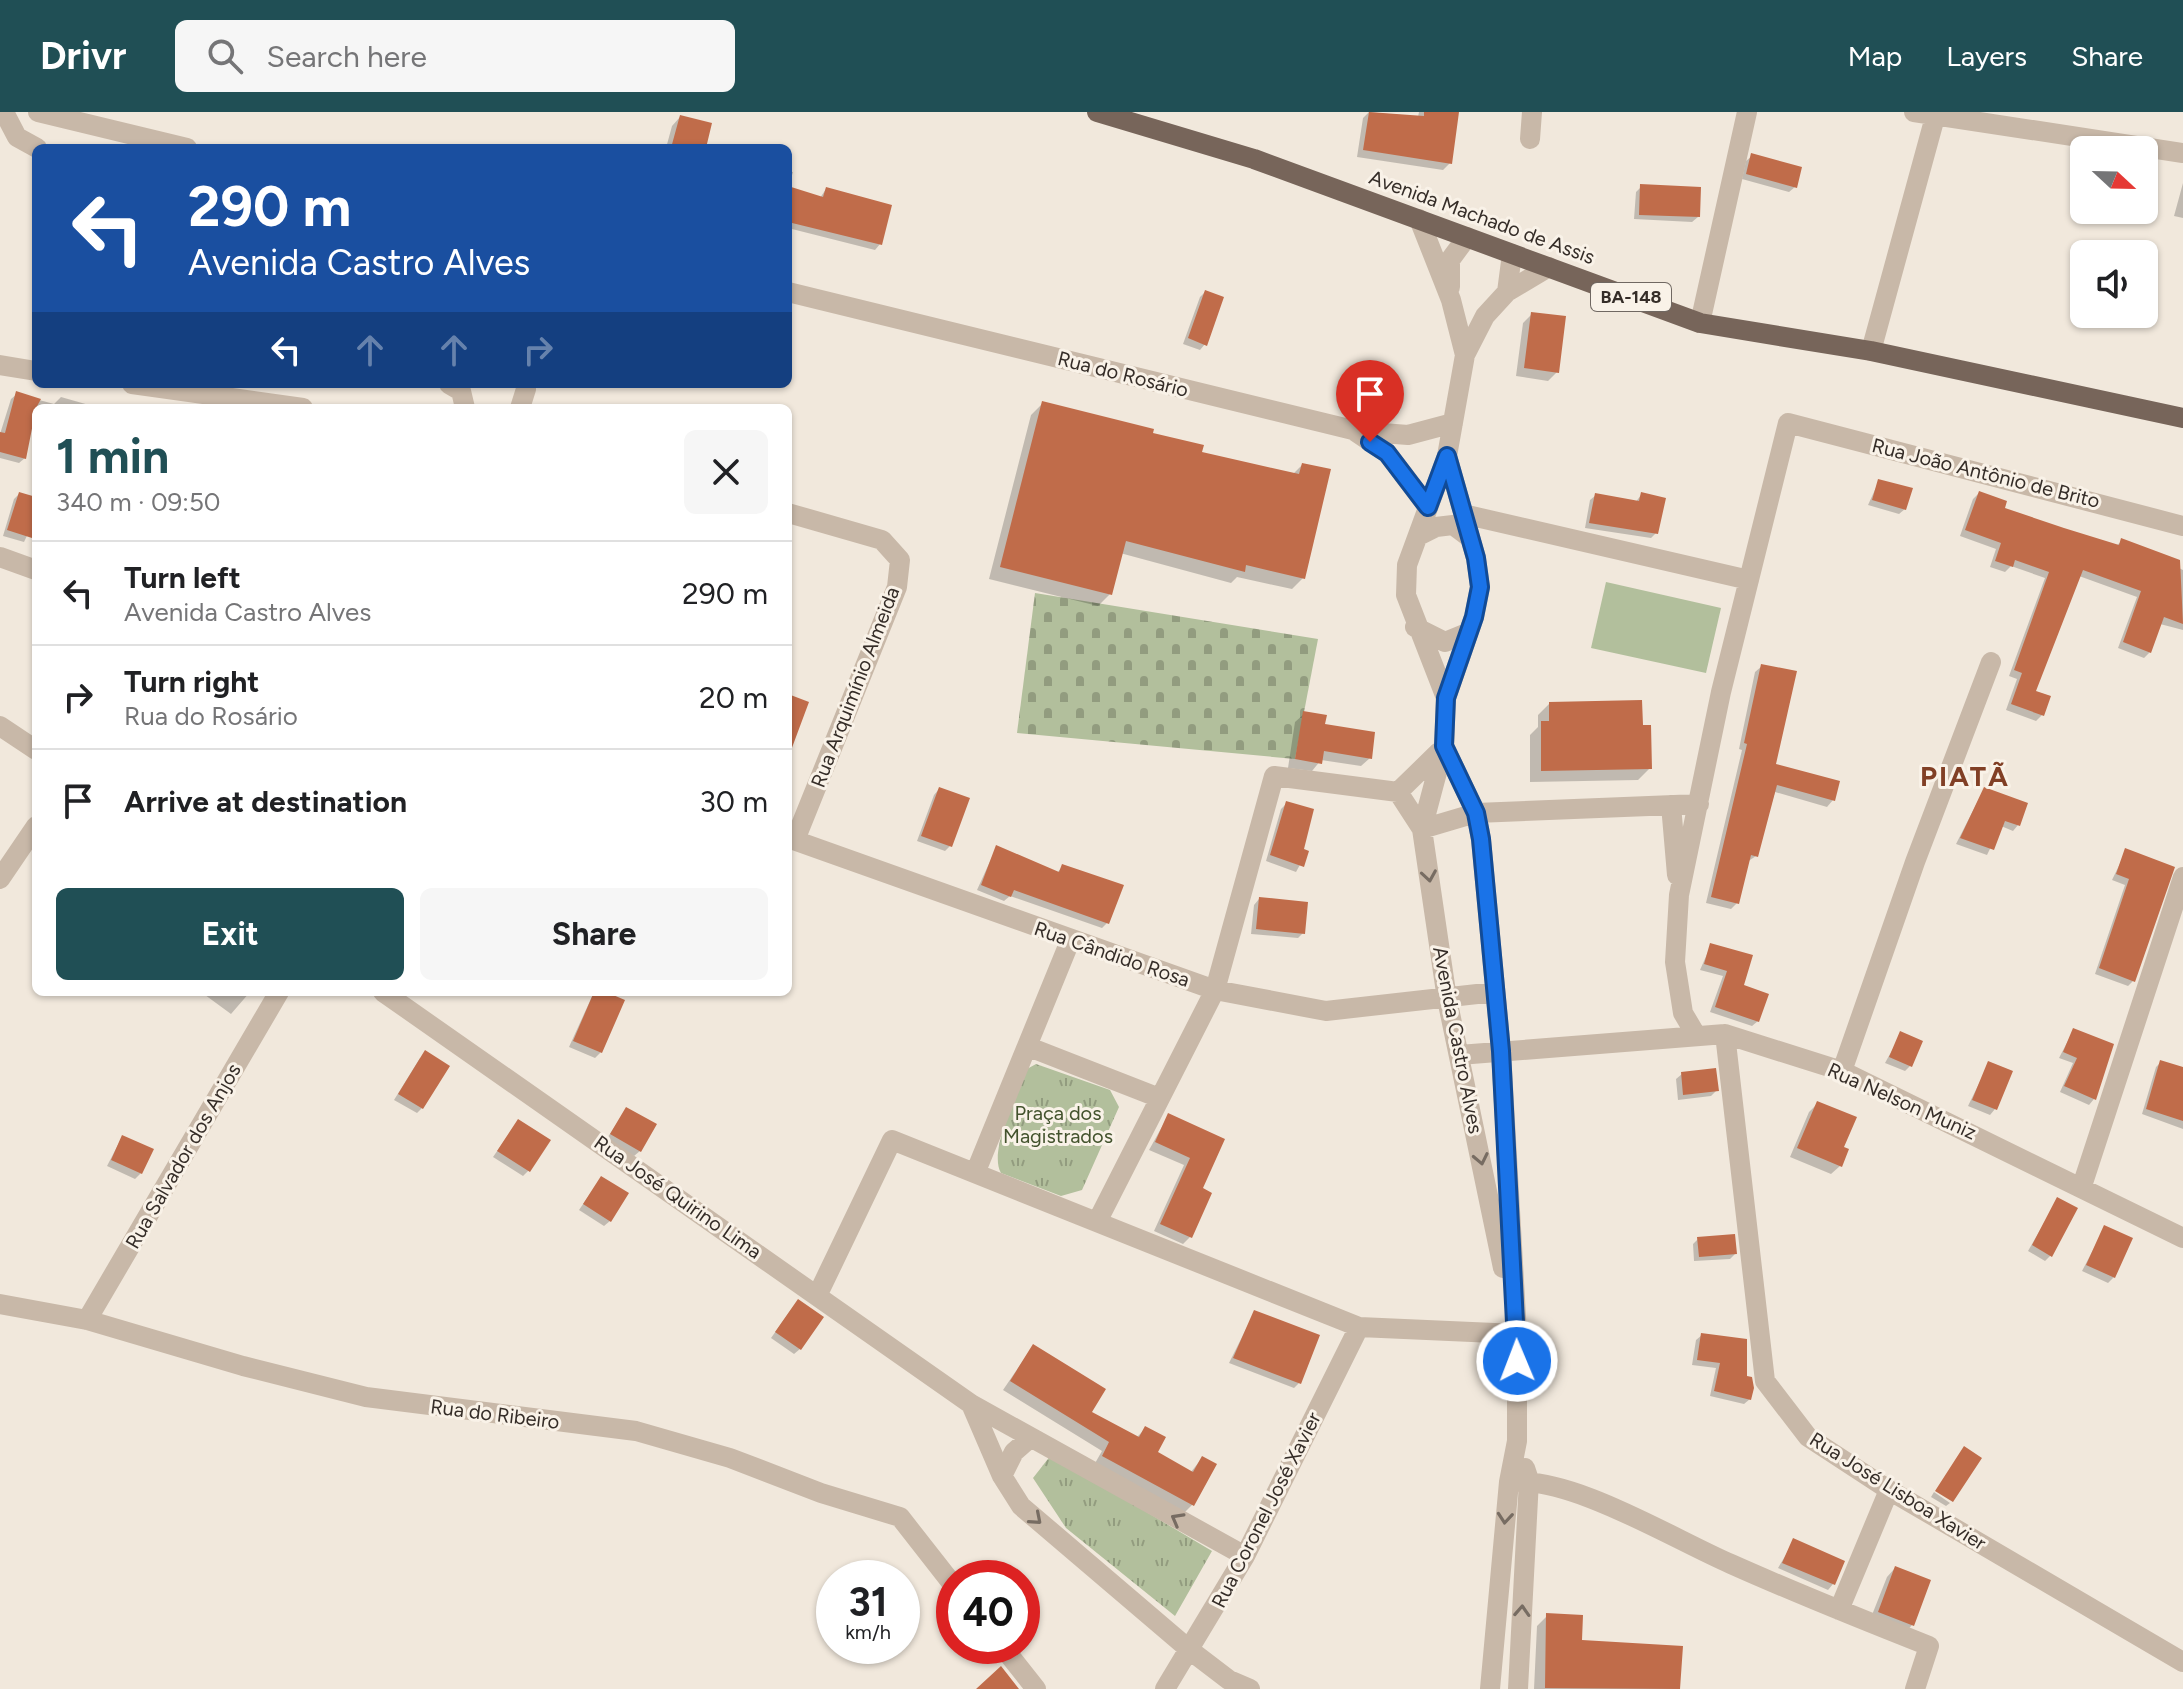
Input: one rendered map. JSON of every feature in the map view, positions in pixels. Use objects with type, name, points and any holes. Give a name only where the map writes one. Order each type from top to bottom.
[{"type":"main road","name":"Avenida Machado de Assis","points":[[1097,112],[1254,159],[1700,323],[1871,351],[2183,418]]},
{"type":"street","points":[[4,112],[17,137],[32,145]]},
{"type":"street","points":[[38,112],[170,144]]},
{"type":"street","points":[[1530,139],[1532,112]]},
{"type":"street","points":[[1700,323],[1747,112]]},
{"type":"street","points":[[1914,112],[1935,117],[1964,116],[2183,153]]},
{"type":"street","points":[[1871,351],[1935,117]]},
{"type":"street","points":[[1419,219],[1451,300],[1465,355]]},
{"type":"street","points":[[1451,300],[1450,260],[1467,237]]},
{"type":"street","points":[[1507,292],[1512,254]]},
{"type":"street","points":[[1465,355],[1485,316],[1507,292],[1549,267]]},
{"type":"street","name":"Rua do Rosário","points":[[792,293],[1353,430],[1387,453],[1428,507]]},
{"type":"street","name":"Avenida Castro Alves","points":[[1446,698],[1415,627],[1406,595],[1407,565],[1447,456],[1465,355]]},
{"type":"street","points":[[0,365],[32,370]]},
{"type":"street","points":[[160,388],[274,404]]},
{"type":"street","points":[[1353,430],[1408,435],[1453,423]]},
{"type":"street","name":"Rua João Antônio de Brito","points":[[1749,580],[1788,423],[2183,526]]},
{"type":"street","name":"Avenida Castro Alves","points":[[1447,456],[1480,587],[1446,698],[1444,746],[1422,829],[1447,999],[1517,1334]]},
{"type":"street","name":"Rua Arquimínio Almeida","points":[[792,514],[882,540],[900,560],[897,587],[792,839]]},
{"type":"street","points":[[1463,514],[1749,580],[1721,692],[1679,895]]},
{"type":"street","points":[[1418,536],[1436,527],[1453,525],[1469,537]]},
{"type":"street","points":[[0,557],[32,569]]},
{"type":"street","points":[[1415,627],[1445,642],[1467,633]]},
{"type":"street","points":[[1842,1071],[1915,862],[1991,662]]},
{"type":"street","points":[[0,726],[32,747]]},
{"type":"street","points":[[1398,792],[1444,746]]},
{"type":"street","name":"Avenida Castro Alves","points":[[1444,746],[1476,813],[1501,1051],[1517,1334],[1518,1689]]},
{"type":"street","points":[[1098,1220],[1157,1097],[1215,990],[1274,776],[1398,792],[1422,829],[1476,813],[1699,804]]},
{"type":"street","points":[[1671,805],[1679,895],[1675,962],[1683,1013],[1696,1035]]},
{"type":"street","points":[[0,879],[32,832]]},
{"type":"street","name":"Rua Cândido Rosa","points":[[792,839],[1070,941],[1215,990],[1326,1011],[1495,992]]},
{"type":"street","points":[[2082,1186],[2183,877]]},
{"type":"street","points":[[976,1171],[1070,941]]},
{"type":"street","name":"Rua Salvador dos Anjos","points":[[87,1320],[277,996]]},
{"type":"street","name":"Rua José Quirino Lima","points":[[389,996],[971,1404],[1245,1556]]},
{"type":"street","name":"Rua Nelson Muniz","points":[[1459,1055],[1725,1034],[1842,1071],[2183,1238]]},
{"type":"street","name":"Rua José Lisboa Xavier","points":[[1725,1034],[1765,1381],[1808,1437],[1889,1490],[2183,1662]]},
{"type":"street","points":[[1029,1047],[1157,1097]]},
{"type":"street","points":[[818,1294],[892,1140],[976,1171],[1359,1327],[1517,1334]]},
{"type":"street","name":"Rua do Ribeiro","points":[[0,1304],[87,1320],[243,1366],[366,1397],[636,1431],[730,1458],[821,1493],[900,1517],[936,1563]]},
{"type":"street","name":"Rua Coronel José Xavier","points":[[1165,1689],[1191,1651],[1245,1556],[1359,1327]]},
{"type":"street","points":[[971,1404],[1002,1476],[1021,1506],[1191,1651],[1229,1680],[1250,1689]]},
{"type":"street","points":[[1002,1476],[1014,1452],[1030,1438]]},
{"type":"street","points":[[1519,1481],[1581,1496],[1839,1610],[1929,1646],[1915,1689]]},
{"type":"street","name":"Avenida Castro Alves","points":[[1490,1689],[1519,1481]]},
{"type":"street","points":[[1839,1610],[1889,1490]]},
{"type":"street","points":[[1016,1664],[1036,1689]]},
{"type":"green space","points":[[1606,582],[1721,608],[1706,673],[1591,648]]},
{"type":"green space","points":[[1035,593],[1318,639],[1295,759],[1017,733]]},
{"type":"green space","name":"Praça dos Magistrados","points":[[1036,1064],[1110,1090],[1119,1107],[1082,1190],[1061,1196],[1001,1173],[998,1163],[1001,1137],[1011,1107],[1027,1069]]},
{"type":"green space","points":[[1051,1455],[1212,1551],[1175,1616],[1066,1528],[1033,1478]]},
{"type":"building","points":[[1369,112],[1424,116],[1424,112],[1459,112],[1452,164],[1363,150]]},
{"type":"building","points":[[680,115],[712,123],[707,144],[672,144]]},
{"type":"building","points":[[1751,153],[1802,167],[1797,188],[1746,174]]},
{"type":"building","points":[[1640,184],[1701,187],[1700,217],[1639,215]]},
{"type":"building","points":[[792,187],[823,197],[826,187],[892,205],[882,245],[792,223]]},
{"type":"building","points":[[1205,290],[1224,297],[1207,346],[1188,338]]},
{"type":"building","points":[[1531,312],[1566,316],[1559,373],[1524,368]]},
{"type":"building","points":[[16,391],[41,399],[38,404],[32,404],[32,428],[26,459],[0,452],[0,432],[5,433]]},
{"type":"building","points":[[1042,401],[1154,429],[1153,433],[1204,445],[1202,452],[1299,474],[1302,463],[1331,469],[1305,579],[1246,565],[1245,572],[1126,541],[1112,595],[1000,567]]},
{"type":"building","points":[[1878,479],[1913,488],[1906,510],[1872,500]]},
{"type":"building","points":[[1979,491],[2007,501],[2005,508],[2119,545],[2121,538],[2180,560],[2183,624],[2164,617],[2151,653],[2123,642],[2141,591],[2083,570],[2036,691],[2051,696],[2044,716],[2011,704],[2022,673],[2014,670],[2049,572],[2015,560],[2013,567],[1995,561],[2001,543],[1965,530]]},
{"type":"building","points":[[19,492],[32,496],[32,538],[7,530]]},
{"type":"building","points":[[1641,492],[1666,498],[1658,534],[1589,523],[1595,493],[1639,501]]},
{"type":"building","points":[[1761,664],[1797,671],[1776,764],[1840,781],[1835,801],[1777,785],[1758,857],[1751,855],[1739,904],[1711,897],[1747,744],[1744,743]]},
{"type":"building","points":[[792,696],[809,702],[792,748]]},
{"type":"building","points":[[1642,700],[1643,725],[1651,725],[1652,769],[1541,771],[1541,721],[1549,721],[1549,702]]},
{"type":"building","points":[[1303,711],[1327,715],[1325,724],[1375,732],[1372,759],[1324,751],[1322,764],[1295,759]]},
{"type":"building","points":[[939,787],[970,798],[952,847],[921,836]]},
{"type":"building","points":[[1984,787],[2028,803],[2020,826],[2005,821],[1994,850],[1960,838]]},
{"type":"building","points":[[1286,801],[1314,809],[1304,849],[1309,851],[1304,867],[1270,855]]},
{"type":"building","points":[[996,845],[1059,872],[1062,864],[1124,885],[1109,924],[1014,890],[1011,897],[981,885]]},
{"type":"building","points":[[2125,848],[2175,867],[2135,982],[2099,968],[2129,879],[2116,874]]},
{"type":"building","points":[[1259,897],[1308,902],[1305,934],[1256,929]]},
{"type":"building","points":[[1710,943],[1753,955],[1744,985],[1769,994],[1759,1022],[1715,1007],[1727,971],[1704,964]]},
{"type":"building","points":[[592,996],[616,996],[625,1000],[602,1053],[573,1041]]},
{"type":"building","points":[[2073,1028],[2114,1044],[2096,1100],[2064,1086],[2077,1058],[2063,1052]]},
{"type":"building","points":[[1900,1031],[1923,1041],[1912,1067],[1889,1057]]},
{"type":"building","points":[[425,1050],[450,1066],[423,1109],[398,1094]]},
{"type":"building","points":[[2160,1060],[2183,1067],[2183,1121],[2146,1109]]},
{"type":"building","points":[[1988,1061],[2013,1071],[1997,1110],[1972,1100]]},
{"type":"building","points":[[1716,1068],[1719,1091],[1683,1095],[1681,1072]]},
{"type":"building","points":[[1817,1101],[1857,1117],[1844,1147],[1849,1149],[1842,1167],[1797,1148]]},
{"type":"building","points":[[626,1107],[657,1124],[641,1152],[610,1134]]},
{"type":"building","points":[[1168,1113],[1225,1139],[1203,1188],[1212,1193],[1192,1238],[1160,1224],[1190,1158],[1155,1142]]},
{"type":"building","points":[[518,1119],[551,1140],[530,1172],[497,1151]]},
{"type":"building","points":[[122,1135],[154,1149],[142,1174],[111,1160]]},
{"type":"building","points":[[601,1176],[629,1193],[611,1222],[583,1204]]},
{"type":"building","points":[[2057,1197],[2078,1208],[2052,1257],[2032,1245]]},
{"type":"building","points":[[2104,1225],[2133,1238],[2115,1278],[2086,1265]]},
{"type":"building","points":[[1735,1234],[1737,1254],[1699,1257],[1697,1237]]},
{"type":"building","points":[[798,1299],[824,1317],[801,1350],[775,1332]]},
{"type":"building","points":[[1254,1310],[1320,1335],[1301,1384],[1233,1358]]},
{"type":"building","points":[[1701,1333],[1747,1339],[1747,1376],[1752,1377],[1754,1388],[1751,1400],[1714,1391],[1720,1363],[1697,1360]]},
{"type":"building","points":[[1033,1344],[1106,1389],[1092,1412],[1139,1437],[1145,1426],[1166,1437],[1158,1452],[1193,1472],[1202,1456],[1217,1464],[1194,1506],[1102,1456],[1109,1442],[1010,1381]]},
{"type":"building","points":[[1964,1446],[1982,1458],[1953,1502],[1935,1491]]},
{"type":"building","points":[[1793,1538],[1845,1561],[1835,1585],[1782,1563]]},
{"type":"building","points":[[1895,1566],[1931,1580],[1914,1626],[1878,1612]]},
{"type":"building","points":[[1546,1613],[1583,1615],[1582,1640],[1683,1646],[1680,1689],[1545,1688]]},
{"type":"building","points":[[1001,1666],[1019,1689],[976,1689]]},
{"type":"district","name":"PIATÃ","points":[[1965,776]]},
{"type":"route","points":[[1370,442],[1387,453],[1428,507],[1447,456],[1476,558],[1480,587],[1474,617],[1446,698],[1444,746],[1476,813],[1481,839],[1501,1051],[1517,1361]]}]
